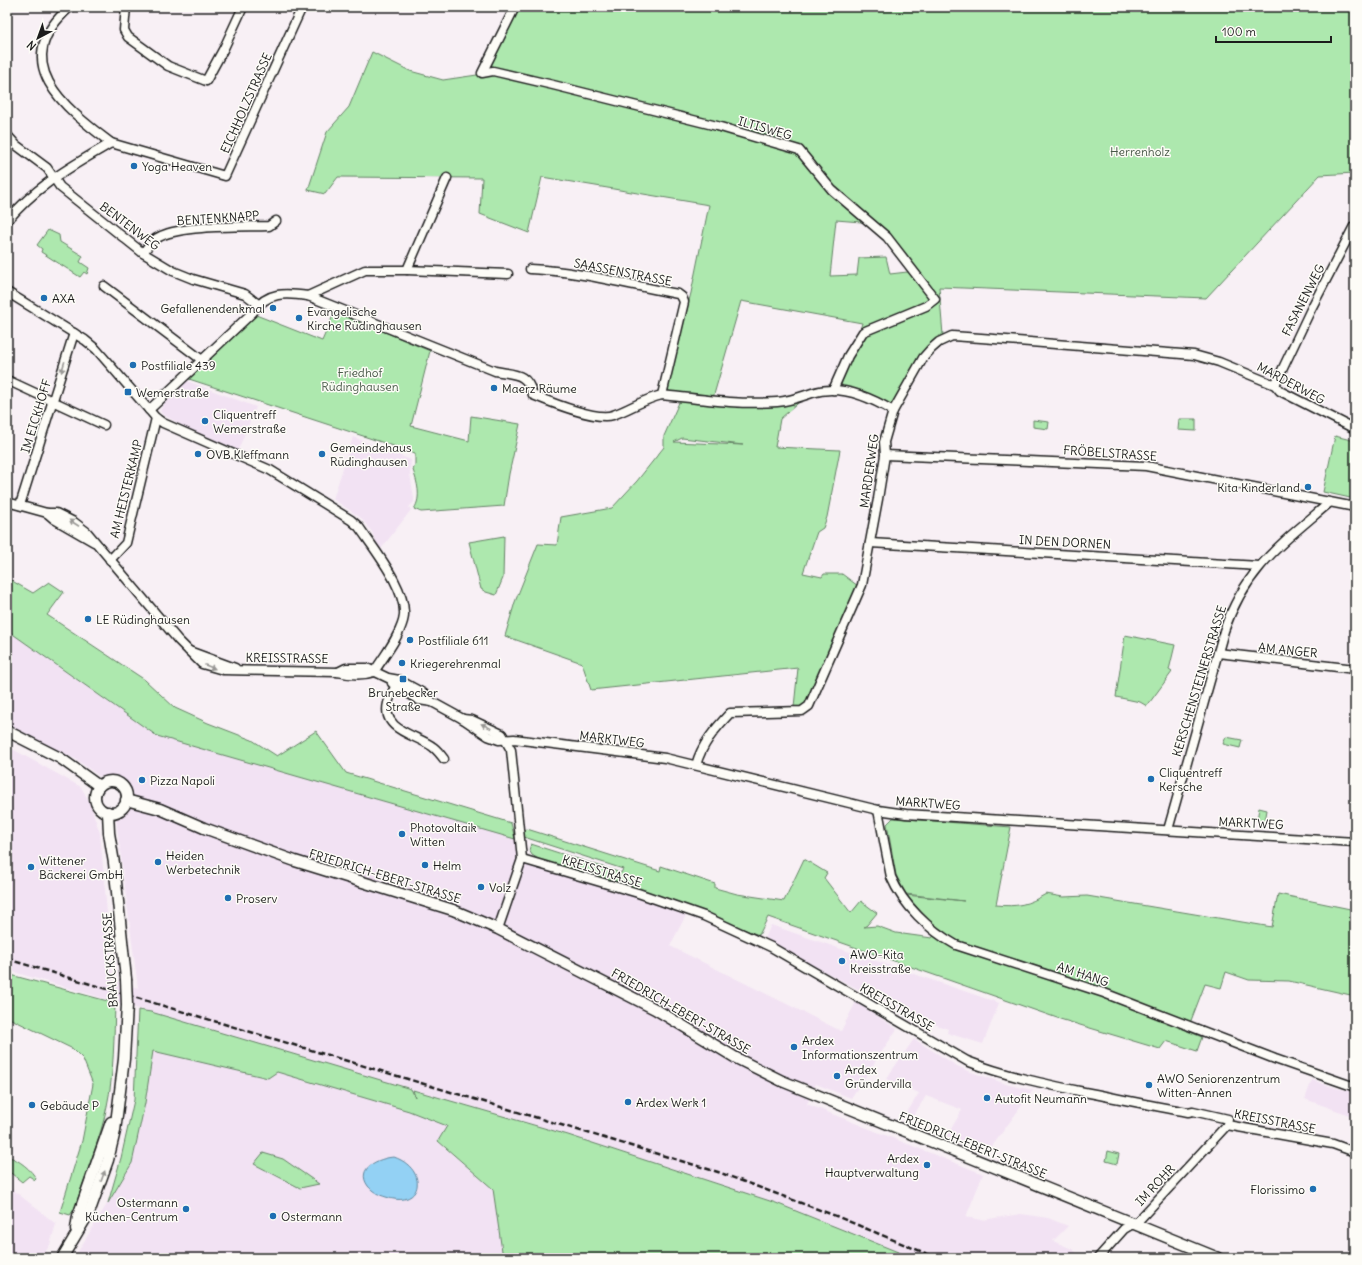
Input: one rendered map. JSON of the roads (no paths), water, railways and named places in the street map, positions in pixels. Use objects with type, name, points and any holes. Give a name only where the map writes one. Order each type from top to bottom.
[{"type":"street","points":[[7,221],[34,192],[54,177],[111,143],[66,105],[51,86],[42,69],[41,57],[48,31],[55,20],[70,7]]},
{"type":"street","points":[[126,7],[124,30],[128,36],[168,66],[206,81],[224,48],[242,7]]},
{"type":"street","name":"EICHHOLZSTRASSE","points":[[111,143],[225,176],[228,173],[301,7]]},
{"type":"street","name":"ILTISWEG","points":[[514,7],[482,73],[493,71],[548,84],[717,126],[799,150],[832,190],[886,237],[936,298],[926,306],[863,332],[848,356],[833,390]]},
{"type":"street","name":"BENTENWEG","points":[[7,135],[16,145],[47,168],[60,187],[143,253],[173,271],[193,279],[245,294],[258,304]]},
{"type":"street","points":[[407,270],[447,178]]},
{"type":"street","name":"BENTENKNAPP","points":[[143,253],[151,242],[160,236],[180,231],[269,226],[276,221]]},
{"type":"street","name":"FASANENWEG","points":[[1275,385],[1311,309],[1354,226]]},
{"type":"street","name":"SAASSENSTRASSE","points":[[530,269],[546,270],[616,282],[678,294],[682,297],[684,302],[662,395]]},
{"type":"street","points":[[308,296],[365,270],[508,274]]},
{"type":"street","points":[[104,286],[202,360]]},
{"type":"street","points":[[7,292],[74,333],[96,349],[156,418],[163,424],[270,470],[351,520],[359,527],[398,587],[404,603],[404,620],[374,672],[423,693],[432,702],[463,719],[494,739],[506,740],[512,757],[522,859],[498,929]]},
{"type":"street","points":[[149,410],[253,312],[258,304],[285,292],[308,296],[494,371],[524,377],[529,382],[530,397],[567,408],[603,416],[612,415],[638,402],[662,395],[734,403],[770,402],[790,400],[812,393],[833,390],[864,396],[893,411]]},
{"type":"street","name":"IM EICKHOFF","points":[[20,505],[74,333]]},
{"type":"street","name":"MARDERWEG","points":[[696,765],[700,752],[713,732],[730,713],[802,711],[809,706],[862,584],[885,455],[884,442],[893,411],[923,358],[939,342],[952,336],[1121,348],[1194,355],[1219,362],[1275,385],[1280,391],[1355,429]]},
{"type":"street","points":[[7,380],[104,426]]},
{"type":"street","name":"AM HEISTERKAMP","points":[[110,560],[126,543],[156,418]]},
{"type":"street","name":"FRÖBELSTRASSE","points":[[885,455],[1146,466],[1355,507]]},
{"type":"street","name":"KREISSTRASSE","points":[[7,502],[47,513],[54,519],[94,543],[178,640],[196,659],[210,668],[223,670],[237,669],[338,672],[348,675],[374,672]]},
{"type":"street","name":"KERSCHENSTEINERSTRASSE","points":[[1168,830],[1218,653],[1236,600],[1259,566],[1329,502]]},
{"type":"street","name":"IN DEN DORNEN","points":[[870,543],[1259,566]]},
{"type":"street","name":"AM ANGER","points":[[1218,653],[1355,669]]},
{"type":"street","points":[[397,683],[388,703],[387,712],[390,720],[402,731],[434,747],[444,759]]},
{"type":"street","points":[[7,731],[60,758],[99,786]]},
{"type":"street","name":"MARKTWEG","points":[[506,740],[514,739],[643,756],[696,765],[878,810],[906,814],[1355,842]]},
{"type":"street","points":[[106,782],[118,782],[125,790],[126,800],[119,810],[108,812],[102,809],[97,803],[95,796],[99,786],[106,782]]},
{"type":"street","name":"FRIEDRICH-EBERT-STRASSE","points":[[126,800],[160,808],[204,828],[295,861],[453,910],[498,929],[655,1009],[736,1058],[782,1080],[842,1106],[1218,1258]]},
{"type":"street","name":"AM HANG","points":[[878,810],[891,877],[894,885],[917,914],[938,935],[956,945],[1104,993],[1275,1059],[1355,1087]]},
{"type":"street","name":"BRAUCKSTRASSE","points":[[62,1258],[76,1232],[78,1216],[117,1107],[124,1059],[127,1005],[126,979],[108,812]]},
{"type":"street","name":"KREISSTRASSE","points":[[522,859],[638,893],[704,916],[771,947],[966,1061],[990,1070],[1051,1085],[1143,1104],[1188,1112],[1193,1111],[1228,1120],[1227,1125],[1339,1146],[1355,1152]]},
{"type":"street","name":"IM ROHR","points":[[1098,1258],[1124,1229],[1139,1220],[1227,1125]]},
{"type":"water","points":[[394,1157],[405,1163],[413,1170],[417,1178],[417,1186],[414,1193],[408,1198],[398,1200],[381,1195],[374,1192],[365,1180],[364,1174],[370,1165],[382,1159]]},
{"type":"railway","points":[[7,959],[718,1172],[836,1216],[937,1258]]},
{"type":"place","name":"Yoga Heaven","points":[[134,166]]},
{"type":"place","name":"AXA","points":[[44,298]]},
{"type":"place","name":"Gefallenendenkmal","points":[[273,308]]},
{"type":"place","name":"Evangelische Kirche Rüdinghausen","points":[[299,318]]},
{"type":"place","name":"Postfiliale 439","points":[[133,365]]},
{"type":"place","name":"Maerz Räume","points":[[494,388]]},
{"type":"place","name":"Wemerstraße","points":[[128,392]]},
{"type":"place","name":"Cliquentreff Wemerstraße","points":[[205,421]]},
{"type":"place","name":"OVB Kleffmann","points":[[198,454]]},
{"type":"place","name":"Gemeindehaus Rüdinghausen","points":[[322,454]]},
{"type":"place","name":"Kita Kinderland","points":[[1308,487]]},
{"type":"place","name":"LE Rüdinghausen","points":[[88,619]]},
{"type":"place","name":"Postfiliale 611","points":[[410,640]]},
{"type":"place","name":"Kriegerehrenmal","points":[[402,663]]},
{"type":"place","name":"Brunebecker Straße","points":[[403,679]]},
{"type":"place","name":"Cliquentreff Kersche","points":[[1151,779]]},
{"type":"place","name":"Pizza Napoli","points":[[142,780]]},
{"type":"place","name":"Photovoltaik Witten","points":[[402,834]]},
{"type":"place","name":"Heiden Werbetechnik","points":[[158,862]]},
{"type":"place","name":"Helm","points":[[425,865]]},
{"type":"place","name":"Wittener Bäckerei GmbH","points":[[31,867]]},
{"type":"place","name":"Volz","points":[[481,887]]},
{"type":"place","name":"Proserv","points":[[228,898]]},
{"type":"place","name":"AWO-Kita Kreisstraße","points":[[842,961]]},
{"type":"place","name":"Ardex Informationszentrum","points":[[794,1047]]},
{"type":"place","name":"Ardex Gründervilla","points":[[837,1076]]},
{"type":"place","name":"AWO Seniorenzentrum Witten-Annen","points":[[1149,1085]]},
{"type":"place","name":"Autofit Neumann","points":[[987,1098]]},
{"type":"place","name":"Ardex Werk 1","points":[[628,1102]]},
{"type":"place","name":"Gebäude P","points":[[32,1105]]},
{"type":"place","name":"Ardex Hauptverwaltung","points":[[927,1165]]},
{"type":"place","name":"Florissimo","points":[[1313,1189]]},
{"type":"place","name":"Ostermann Küchen-Centrum","points":[[186,1209]]},
{"type":"place","name":"Ostermann","points":[[273,1216]]},
{"type":"park label","name":"Herrenholz","points":[[1140,151]]},
{"type":"park label","name":"Friedhof Rüdinghausen","points":[[360,379]]}]
